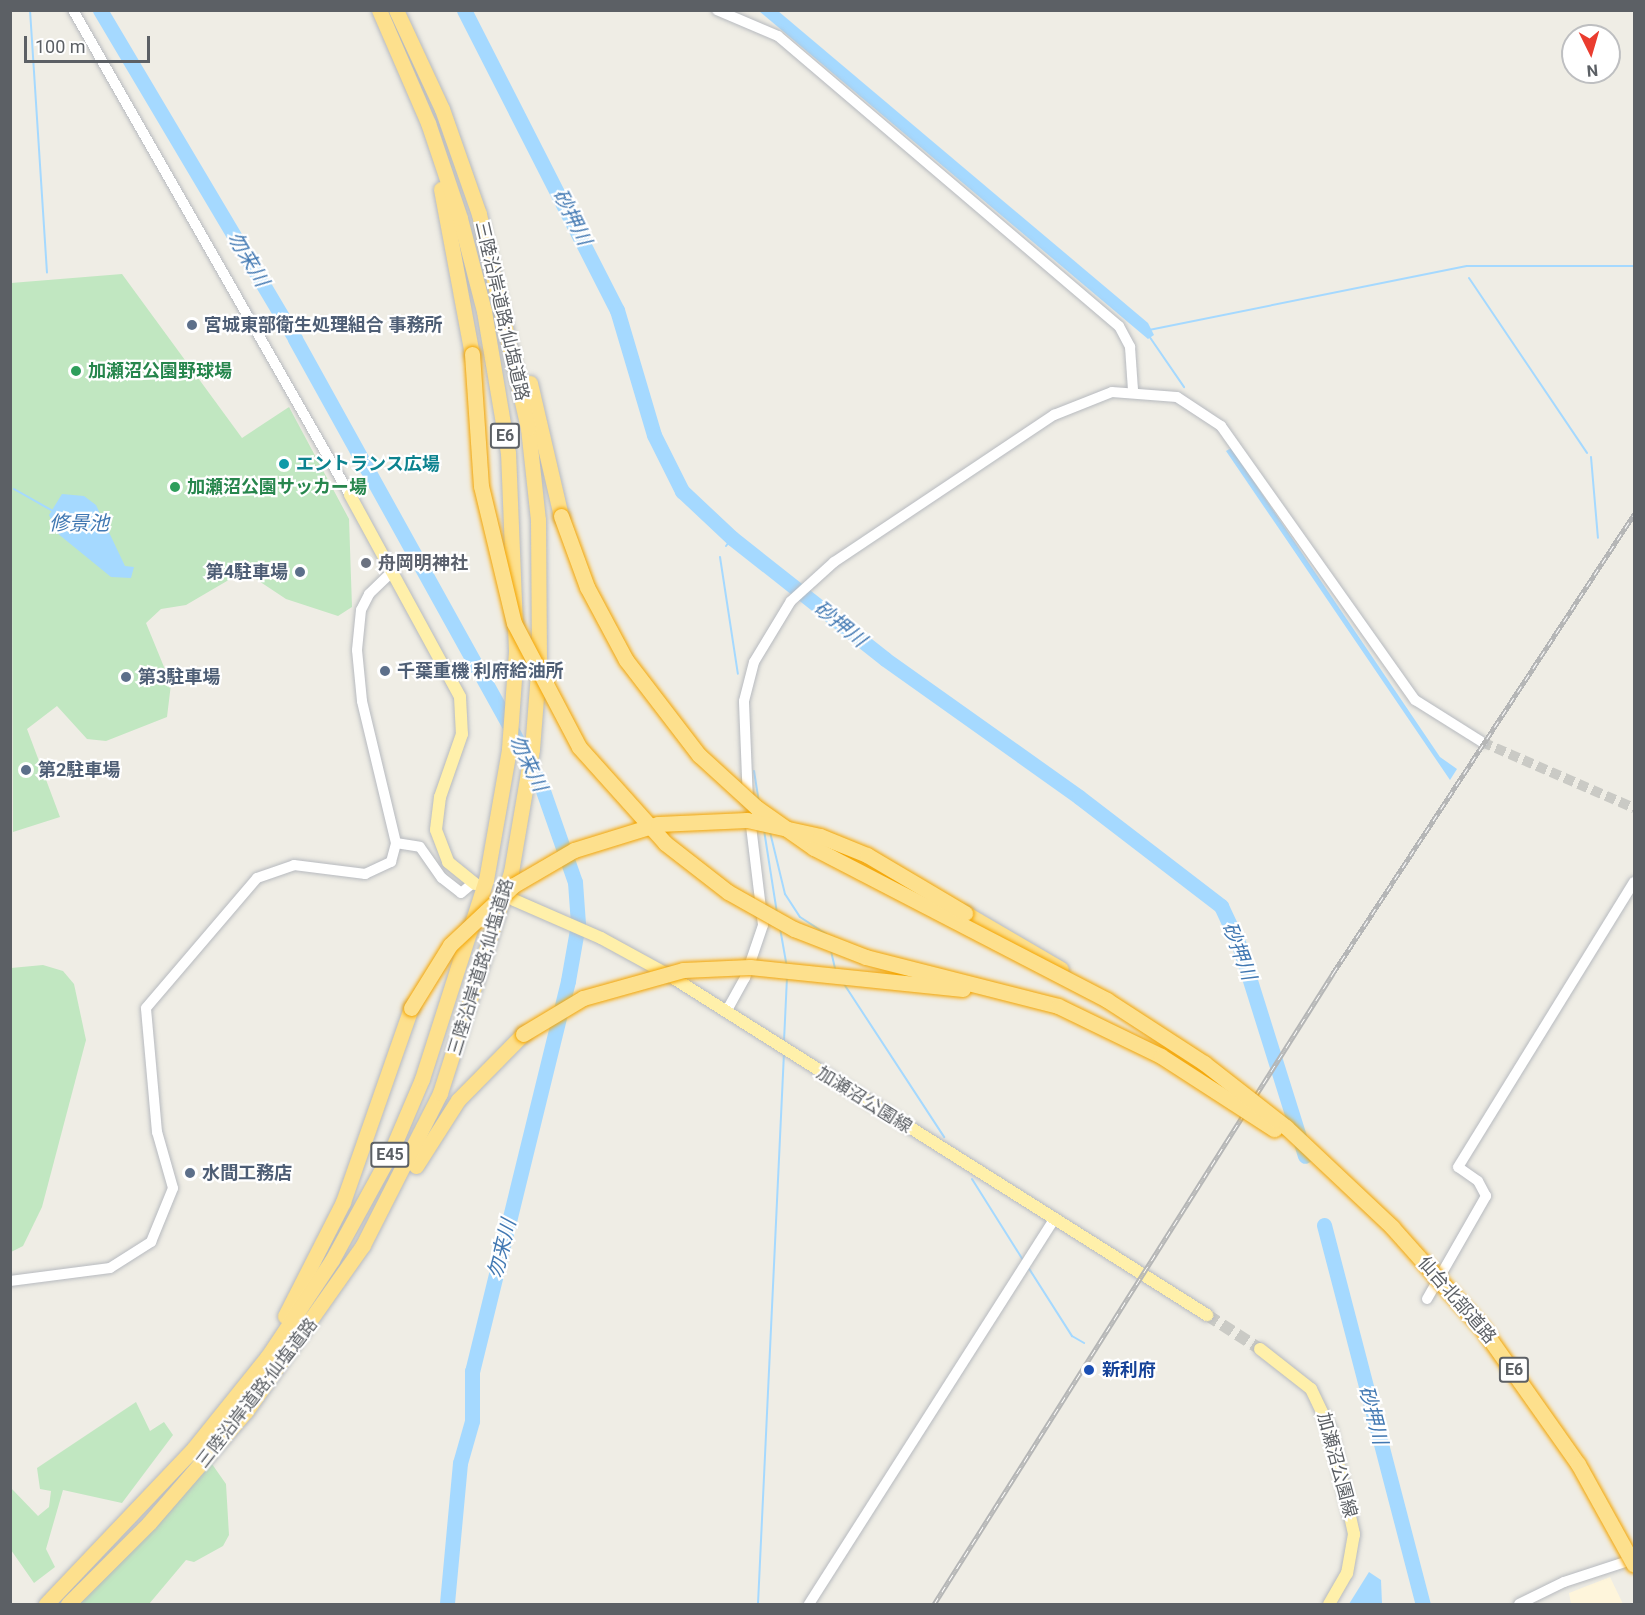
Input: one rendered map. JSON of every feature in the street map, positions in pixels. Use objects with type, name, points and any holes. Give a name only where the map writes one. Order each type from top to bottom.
[{"type":"highway","name":"三陸沿岸道路;仙塩道路","points":[[68,1605],[156,1515],[246,1411],[363,1245],[440,1094],[495,936],[511,872],[536,705],[538,520],[514,350],[465,168],[396,10]]},
{"type":"highway","name":"三陸沿岸道路;仙塩道路","points":[[46,1605],[144,1504],[233,1400],[320,1279],[390,1154],[450,1003],[509,749],[516,651],[508,453],[484,310],[460,218],[428,123],[380,11]]},
{"type":"highway","points":[[380,11],[423,128],[460,268],[481,486],[500,580],[533,668],[579,747],[665,843],[761,913],[866,957],[1024,994],[1091,1020]]},
{"type":"highway","points":[[465,168],[511,302],[550,480],[572,551],[626,660],[674,726],[727,782],[814,848],[1062,974],[1161,1034]]},
{"type":"highway","points":[[233,1400],[331,1230],[411,1008],[466,928],[543,866],[637,828],[723,819],[797,829],[867,855],[1161,1034]]},
{"type":"highway","points":[[363,1245],[458,1100],[524,1034],[615,986],[716,967],[941,986],[1016,998],[1091,1020]]},
{"type":"highway","name":"仙台北部道路","points":[[1091,1020],[1236,1103],[1362,1198]]},
{"type":"highway","name":"仙台北部道路","points":[[1161,1034],[1286,1127],[1362,1198],[1510,1364],[1578,1464],[1635,1564]]},
{"type":"main road","points":[[350,495],[460,697],[462,734],[440,797],[436,830],[448,862],[478,882]]},
{"type":"main road","name":"加瀬沼公園線","points":[[514,900],[592,934],[726,1012],[1207,1315]]},
{"type":"main road","name":"加瀬沼公園線","points":[[1260,1349],[1311,1389],[1331,1431],[1354,1534],[1347,1573],[1329,1605]]},
{"type":"street","points":[[73,10],[350,495]]},
{"type":"street","points":[[717,10],[778,36],[1119,326],[1130,347],[1133,390]]},
{"type":"street","points":[[726,1012],[745,978],[763,926],[743,768],[744,701],[754,662],[791,601],[831,565],[1054,415],[1094,396],[1133,390],[1177,398],[1221,426],[1415,700],[1448,726],[1482,742]]},
{"type":"street","points":[[10,1281],[110,1268],[131,1260],[151,1242],[173,1188],[157,1132],[146,1008],[257,878],[294,865],[371,873],[391,862],[396,843],[364,711],[357,650],[361,610],[369,594],[393,571]]},
{"type":"street","points":[[396,843],[420,847],[441,878],[461,893],[478,882]]},
{"type":"street","points":[[1427,1299],[1486,1196],[1478,1181],[1458,1167],[1635,882]]},
{"type":"street","points":[[809,1605],[1054,1219]]},
{"type":"street","points":[[1519,1605],[1564,1582],[1635,1559]]},
{"type":"shaded area","points":[[1610,1577],[1623,1604],[1571,1604],[1569,1593]]},
{"type":"green space","points":[[122,274],[242,438],[289,407],[349,519],[352,607],[338,616],[286,599],[244,571],[186,605],[161,609],[146,623],[171,684],[167,717],[106,741],[87,739],[57,706],[27,729],[60,817],[13,832],[11,283]]},
{"type":"green space","points":[[43,965],[63,971],[74,984],[86,1040],[42,1207],[23,1246],[11,1252],[11,968]]},
{"type":"green space","points":[[136,1402],[150,1431],[164,1422],[173,1435],[122,1503],[63,1490],[46,1549],[55,1567],[34,1583],[11,1550],[11,1488],[38,1516],[49,1507],[51,1491],[40,1489],[37,1468]]},
{"type":"green space","points":[[212,1464],[226,1484],[229,1535],[223,1546],[194,1562],[186,1560],[149,1604],[79,1604]]},
{"type":"water","points":[[759,11],[778,11],[1148,323],[1154,335],[1148,339]]},
{"type":"water","points":[[1231,448],[1440,757],[1457,769],[1450,780],[1226,451]]},
{"type":"water","name":"修景池","points":[[62,494],[84,496],[96,505],[125,566],[134,567],[131,578],[111,577],[57,533],[49,515]]},
{"type":"water","points":[[1369,1572],[1381,1580],[1382,1604],[1349,1604]]},
{"type":"waterway","points":[[30,10],[47,272]]},
{"type":"waterway","name":"勿来川","points":[[100,10],[295,339],[511,729],[541,785],[575,882],[578,924],[568,981],[472,1371],[472,1421],[460,1463],[447,1604]]},
{"type":"waterway","name":"砂押川","points":[[464,10],[617,310],[654,435],[682,491],[732,538],[885,659],[1079,797],[1221,906],[1238,942],[1305,1156]]},
{"type":"waterway","points":[[1149,330],[1467,266],[1634,266]]},
{"type":"waterway","points":[[1469,278],[1587,453]]},
{"type":"waterway","points":[[1149,336],[1184,387]]},
{"type":"waterway","points":[[1591,457],[1598,538]]},
{"type":"waterway","points":[[14,489],[51,510]]},
{"type":"waterway","points":[[726,546],[732,538]]},
{"type":"waterway","points":[[720,557],[738,674]]},
{"type":"waterway","points":[[754,771],[759,801]]},
{"type":"waterway","points":[[764,830],[777,913]]},
{"type":"waterway","points":[[770,832],[785,894],[800,917],[826,934]]},
{"type":"waterway","points":[[780,928],[787,966]]},
{"type":"waterway","points":[[831,951],[835,969]]},
{"type":"waterway","points":[[784,1041],[787,978]]},
{"type":"waterway","points":[[844,984],[944,1137]]},
{"type":"waterway","points":[[758,1604],[784,1053]]},
{"type":"waterway","points":[[972,1179],[1023,1260]]},
{"type":"waterway","name":"砂押川","points":[[1324,1225],[1423,1604]]},
{"type":"waterway","points":[[1028,1267],[1072,1336],[1084,1343]]},
{"type":"tunnel","points":[[1482,742],[1634,808]]},
{"type":"tunnel","points":[[1207,1315],[1260,1349]]},
{"type":"railway","points":[[934,1604],[1333,973],[1634,514]]},
{"type":"place","name":"宮城東部衛生処理組合 事務所","points":[[192,325]]},
{"type":"place","name":"加瀬沼公園野球場","points":[[76,371]]},
{"type":"place","name":"エントランス広場","points":[[284,464]]},
{"type":"place","name":"加瀬沼公園サッカー場","points":[[175,487]]},
{"type":"place","name":"舟岡明神社","points":[[366,563]]},
{"type":"place","name":"第4駐車場","points":[[300,572]]},
{"type":"place","name":"千葉重機 利府給油所","points":[[385,671]]},
{"type":"place","name":"第3駐車場","points":[[126,677]]},
{"type":"place","name":"第2駐車場","points":[[26,770]]},
{"type":"place","name":"水間工務店","points":[[190,1173]]},
{"type":"place","name":"新利府","points":[[1089,1370]]}]
